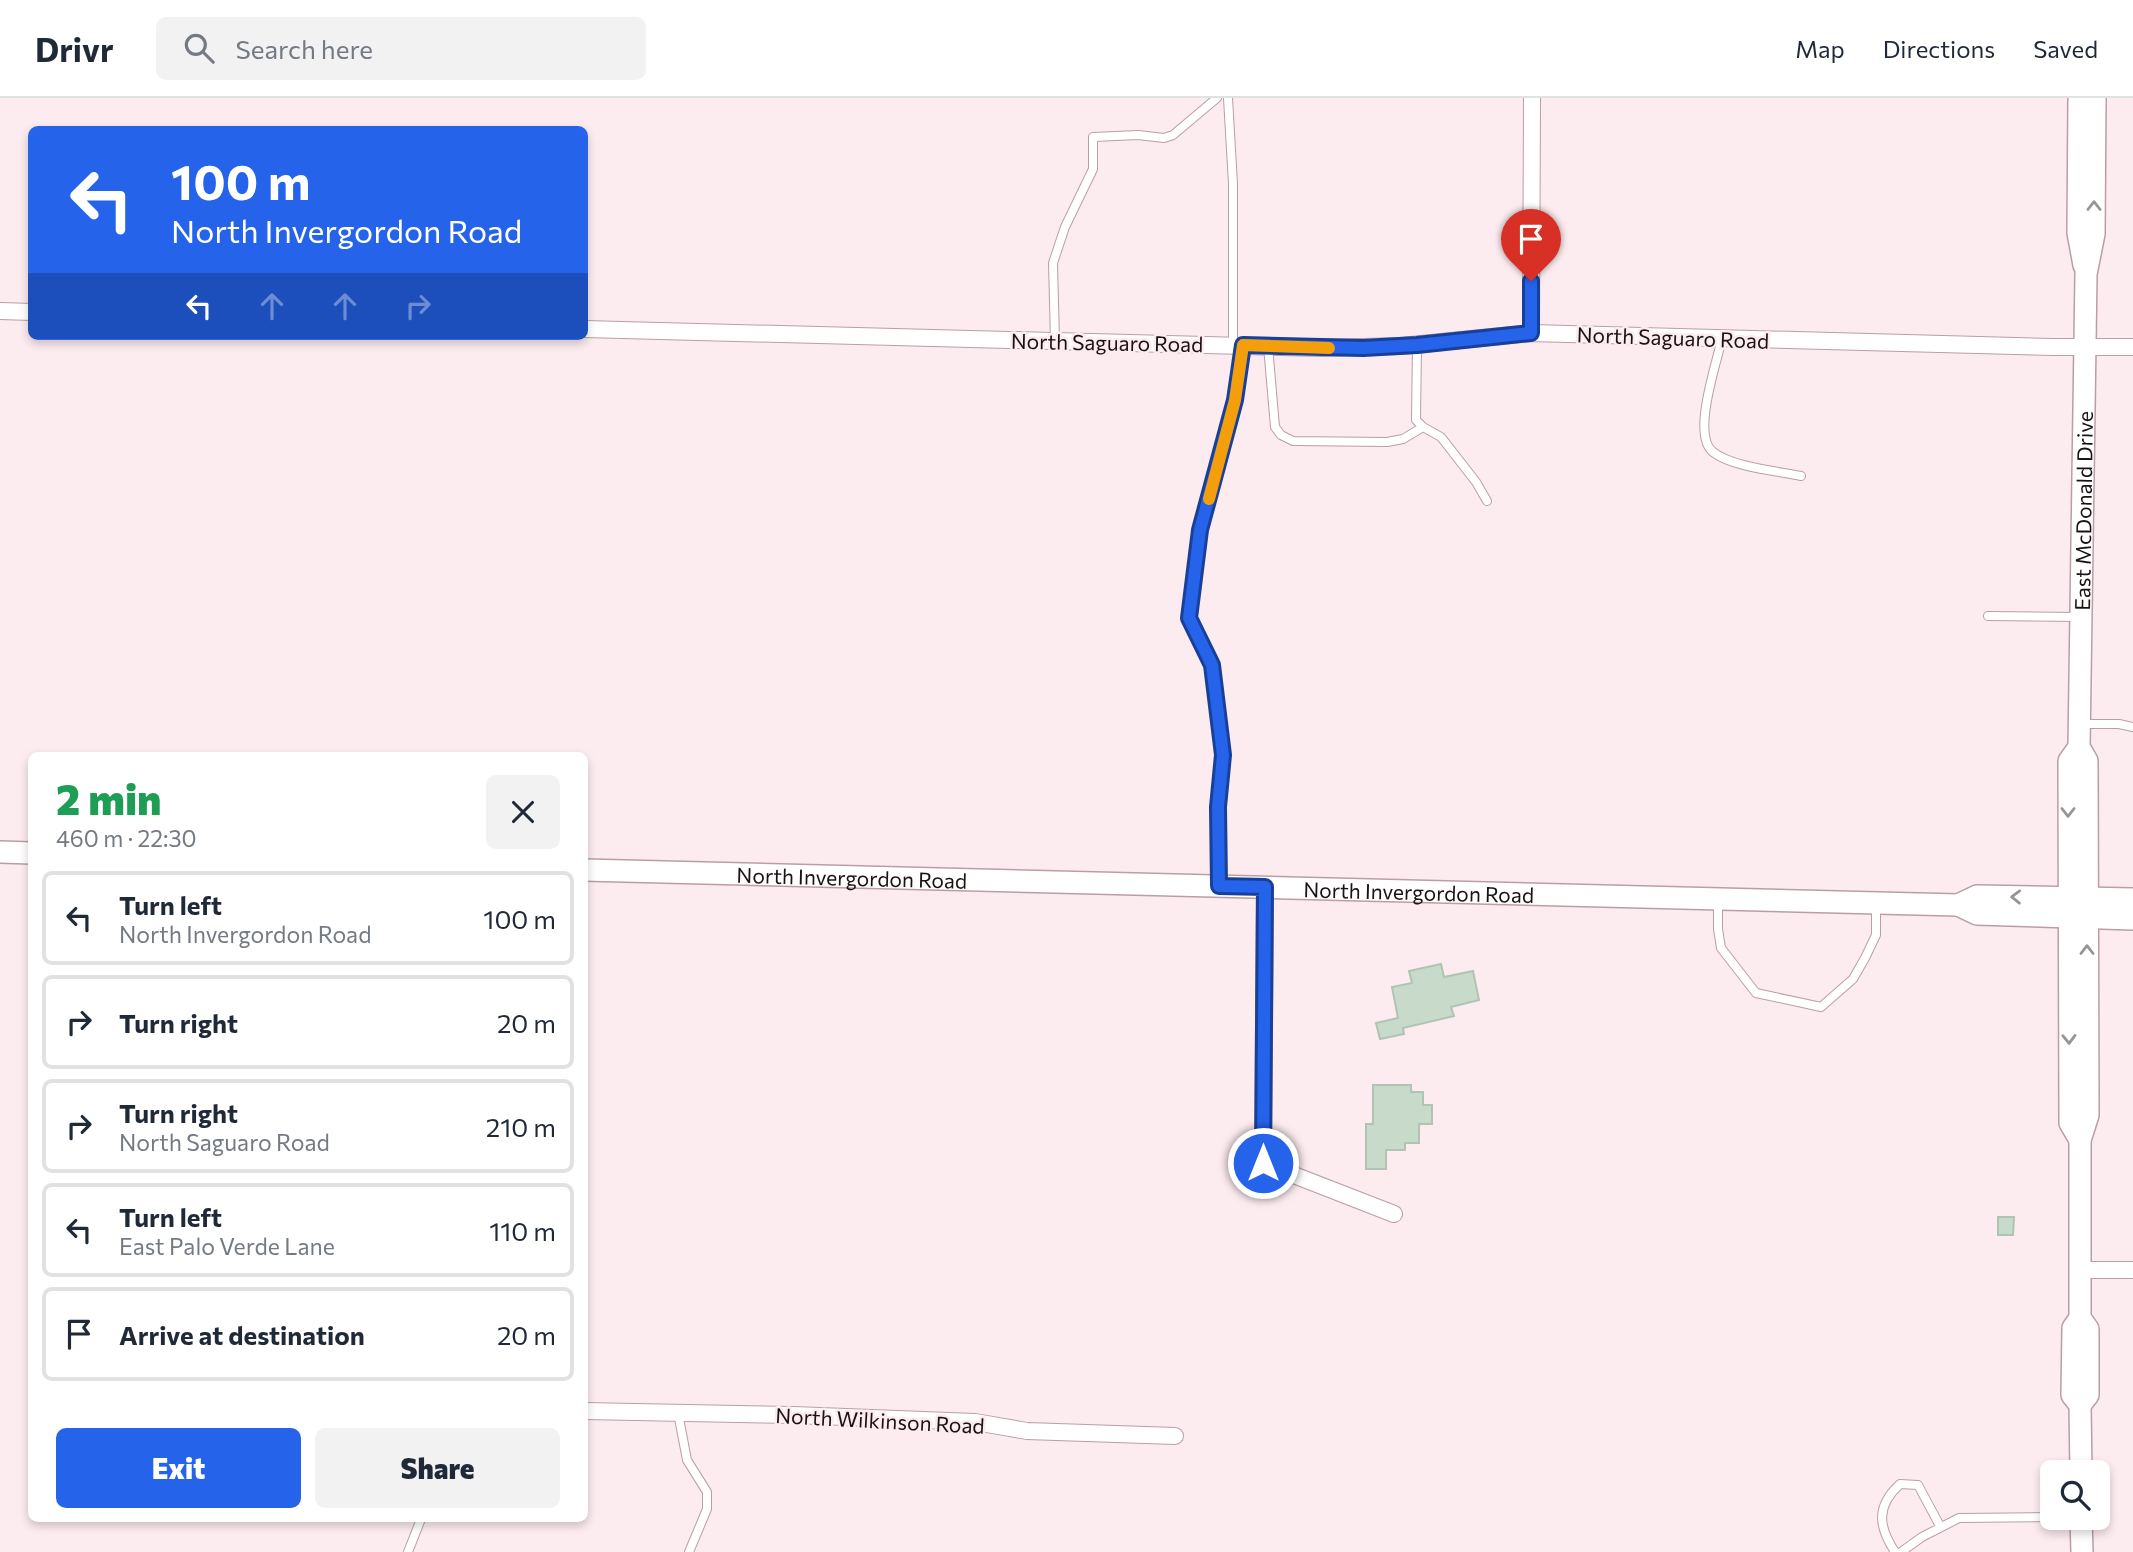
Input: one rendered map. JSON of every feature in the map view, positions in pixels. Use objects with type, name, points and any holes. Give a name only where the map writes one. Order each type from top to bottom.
[{"type":"street","points":[[1531,333],[1532,98]]},
{"type":"street","name":"East McDonald Drive","points":[[2079,98],[2078,233],[2085,274],[2079,747],[2087,761],[2077,907],[2088,1115],[2080,1140],[2080,1318],[2073,1328],[2072,1395],[2080,1405],[2081,1460]]},
{"type":"street","name":"East McDonald Drive","points":[[2085,274],[2094,234],[2095,98]]},
{"type":"street","points":[[0,311],[28,312]]},
{"type":"street","name":"North Saguaro Road","points":[[588,329],[1363,348],[1531,333],[2085,348],[2133,347]]},
{"type":"street","points":[[0,852],[28,853]]},
{"type":"street","name":"North Invergordon Road","points":[[588,870],[1958,905],[1976,896],[2077,907],[2133,919]]},
{"type":"street","points":[[1265,887],[1263,1163],[1394,1214]]},
{"type":"street","name":"North Invergordon Road","points":[[2077,907],[2133,899]]},
{"type":"street","points":[[2080,1269],[2133,1270]]},
{"type":"street","name":"North Wilkinson Road","points":[[588,1411],[794,1415],[961,1422],[1027,1431],[1175,1436]]},
{"type":"street","points":[[2081,1530],[2082,1552]]},
{"type":"lane","points":[[1055,341],[1053,263],[1065,227],[1093,169],[1093,137],[1138,135],[1164,138],[1173,135],[1217,98]]},
{"type":"lane","points":[[1219,886],[1218,807],[1223,755],[1212,665],[1189,618],[1200,530],[1235,400],[1238,345],[1228,98]]},
{"type":"lane","points":[[1722,338],[1704,417],[1705,442],[1713,452],[1730,460],[1801,476]]},
{"type":"lane","points":[[1417,345],[1416,420],[1441,437],[1476,482],[1487,501]]},
{"type":"lane","points":[[1268,346],[1275,427],[1287,438],[1293,441],[1387,442],[1403,439],[1423,427]]},
{"type":"lane","points":[[1988,616],[2081,617]]},
{"type":"lane","points":[[2080,724],[2119,724],[2133,727]]},
{"type":"lane","points":[[1718,899],[1721,948],[1756,993],[1821,1007],[1853,979],[1865,958],[1876,935],[1876,903]]},
{"type":"lane","points":[[678,1413],[687,1460],[707,1492],[706,1509],[689,1552]]},
{"type":"lane","points":[[1895,1552],[1882,1526],[1882,1510],[1891,1492],[1900,1484],[1918,1485],[1940,1526]]},
{"type":"lane","points":[[1900,1552],[1940,1526],[1959,1518],[2040,1517]]},
{"type":"lane","points":[[408,1552],[420,1522]]},
{"type":"building","points":[[1441,964],[1444,977],[1473,971],[1479,1000],[1451,1007],[1454,1016],[1403,1028],[1404,1034],[1380,1039],[1376,1023],[1398,1018],[1392,987],[1412,983],[1409,971]]},
{"type":"building","points":[[1373,1085],[1411,1085],[1411,1092],[1423,1092],[1423,1105],[1432,1105],[1432,1124],[1419,1124],[1419,1143],[1405,1143],[1405,1150],[1386,1150],[1386,1169],[1366,1169],[1366,1124],[1373,1124]]},
{"type":"building","points":[[1998,1217],[2014,1217],[2013,1235],[1998,1235]]},
{"type":"slow traffic","points":[[1209,499],[1235,400],[1243,345],[1329,348]]},
{"type":"route","points":[[1263,1163],[1265,887],[1219,886],[1218,807],[1223,755],[1212,665],[1189,618],[1200,530],[1235,400],[1243,345],[1363,348],[1531,333],[1531,281]]}]
